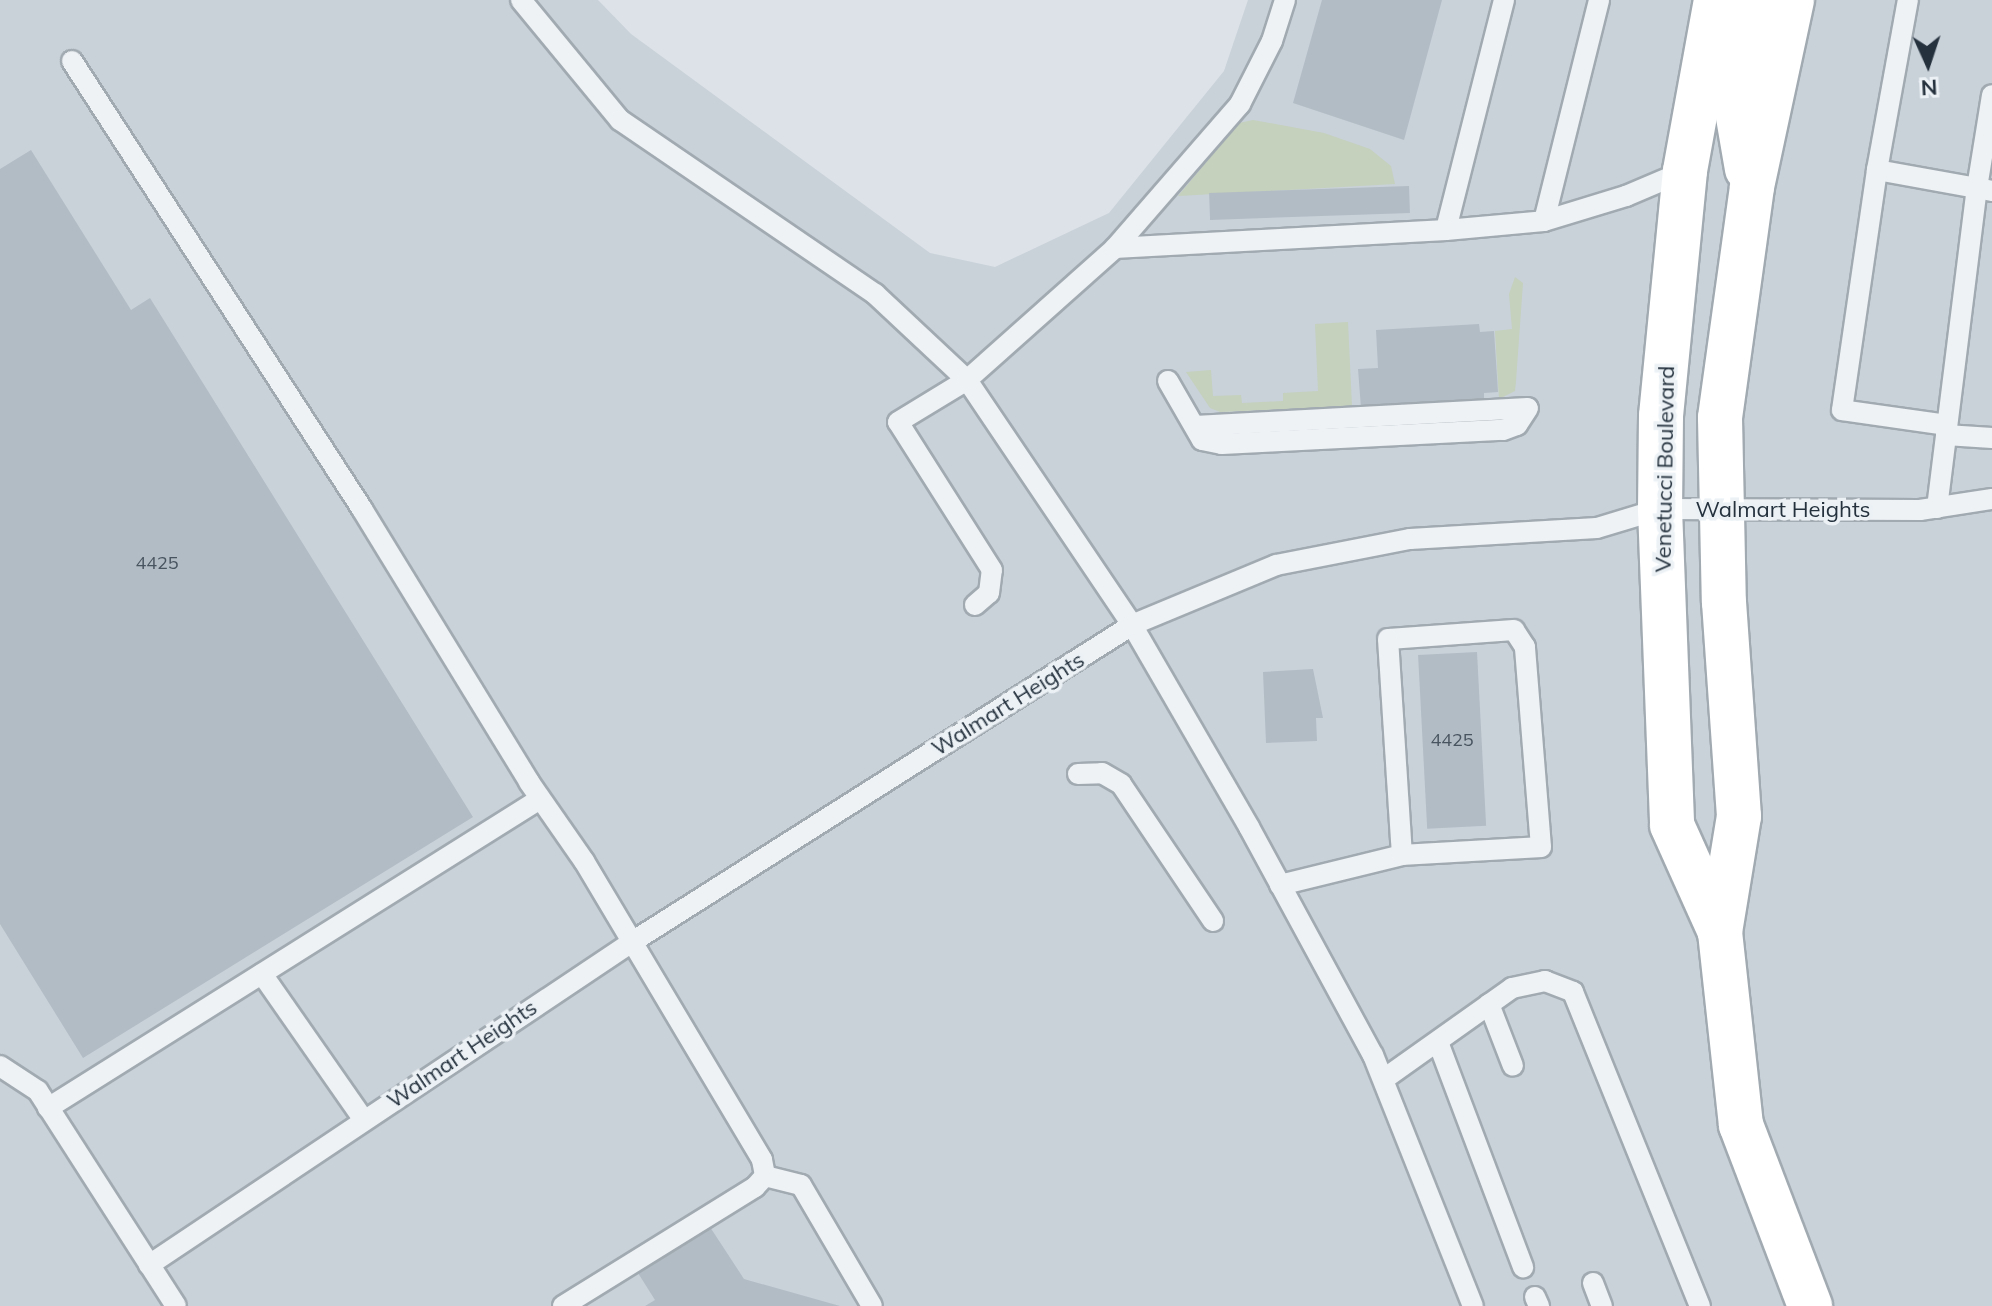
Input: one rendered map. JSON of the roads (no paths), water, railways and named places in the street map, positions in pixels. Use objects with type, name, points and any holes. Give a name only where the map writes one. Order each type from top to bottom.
[{"type":"street","name":"Venetucci Boulevard","points":[[1716,0],[1685,171],[1661,416],[1660,509],[1672,825],[1720,932]]},
{"type":"street","points":[[1752,187],[1736,105],[1755,0]]},
{"type":"street","name":"Venetucci Boulevard","points":[[1792,0],[1752,187],[1720,418],[1739,816],[1720,932],[1741,1125],[1810,1306]]},
{"type":"lane","points":[[521,0],[620,120],[875,294],[967,380],[1132,625],[1280,885],[1384,1079],[1473,1306]]},
{"type":"lane","points":[[975,605],[989,593],[992,570],[898,422],[967,380],[1115,248],[1240,104],[1272,41],[1285,0]]},
{"type":"lane","points":[[1446,230],[1504,0]]},
{"type":"lane","points":[[1544,221],[1599,0]]},
{"type":"lane","points":[[1908,0],[1877,170],[1842,410],[1992,438]]},
{"type":"lane","points":[[72,61],[362,509],[540,799],[632,942],[762,1160],[765,1176]]},
{"type":"lane","points":[[1937,508],[1946,430],[1984,189],[1992,95]]},
{"type":"lane","points":[[1877,170],[1984,189]]},
{"type":"lane","points":[[1115,248],[1446,230],[1544,221],[1626,196],[1685,171]]},
{"type":"lane","points":[[1168,381],[1202,440],[1222,444],[1503,430],[1517,425],[1528,408]]},
{"type":"lane","name":"Walmart Heights","points":[[149,1265],[363,1119],[632,942],[1132,625],[1276,565],[1410,539],[1597,528],[1660,509],[1937,508],[1992,499]]},
{"type":"lane","points":[[1280,885],[1402,855],[1541,847],[1525,647],[1514,630],[1388,639],[1402,855]]},
{"type":"lane","points":[[1078,774],[1102,773],[1121,784],[1213,921]]},
{"type":"lane","points":[[48,1108],[540,799]]},
{"type":"lane","points":[[262,974],[363,1119]]},
{"type":"lane","points":[[1384,1079],[1512,988],[1545,981],[1573,992],[1594,1034],[1700,1306]]},
{"type":"lane","points":[[1489,1004],[1513,1066]]},
{"type":"lane","points":[[1438,1042],[1523,1267]]},
{"type":"lane","points":[[0,1066],[38,1091],[176,1306]]},
{"type":"lane","points":[[563,1306],[765,1176],[801,1185],[872,1306]]},
{"type":"lane","points":[[1593,1283],[1602,1306]]}]
